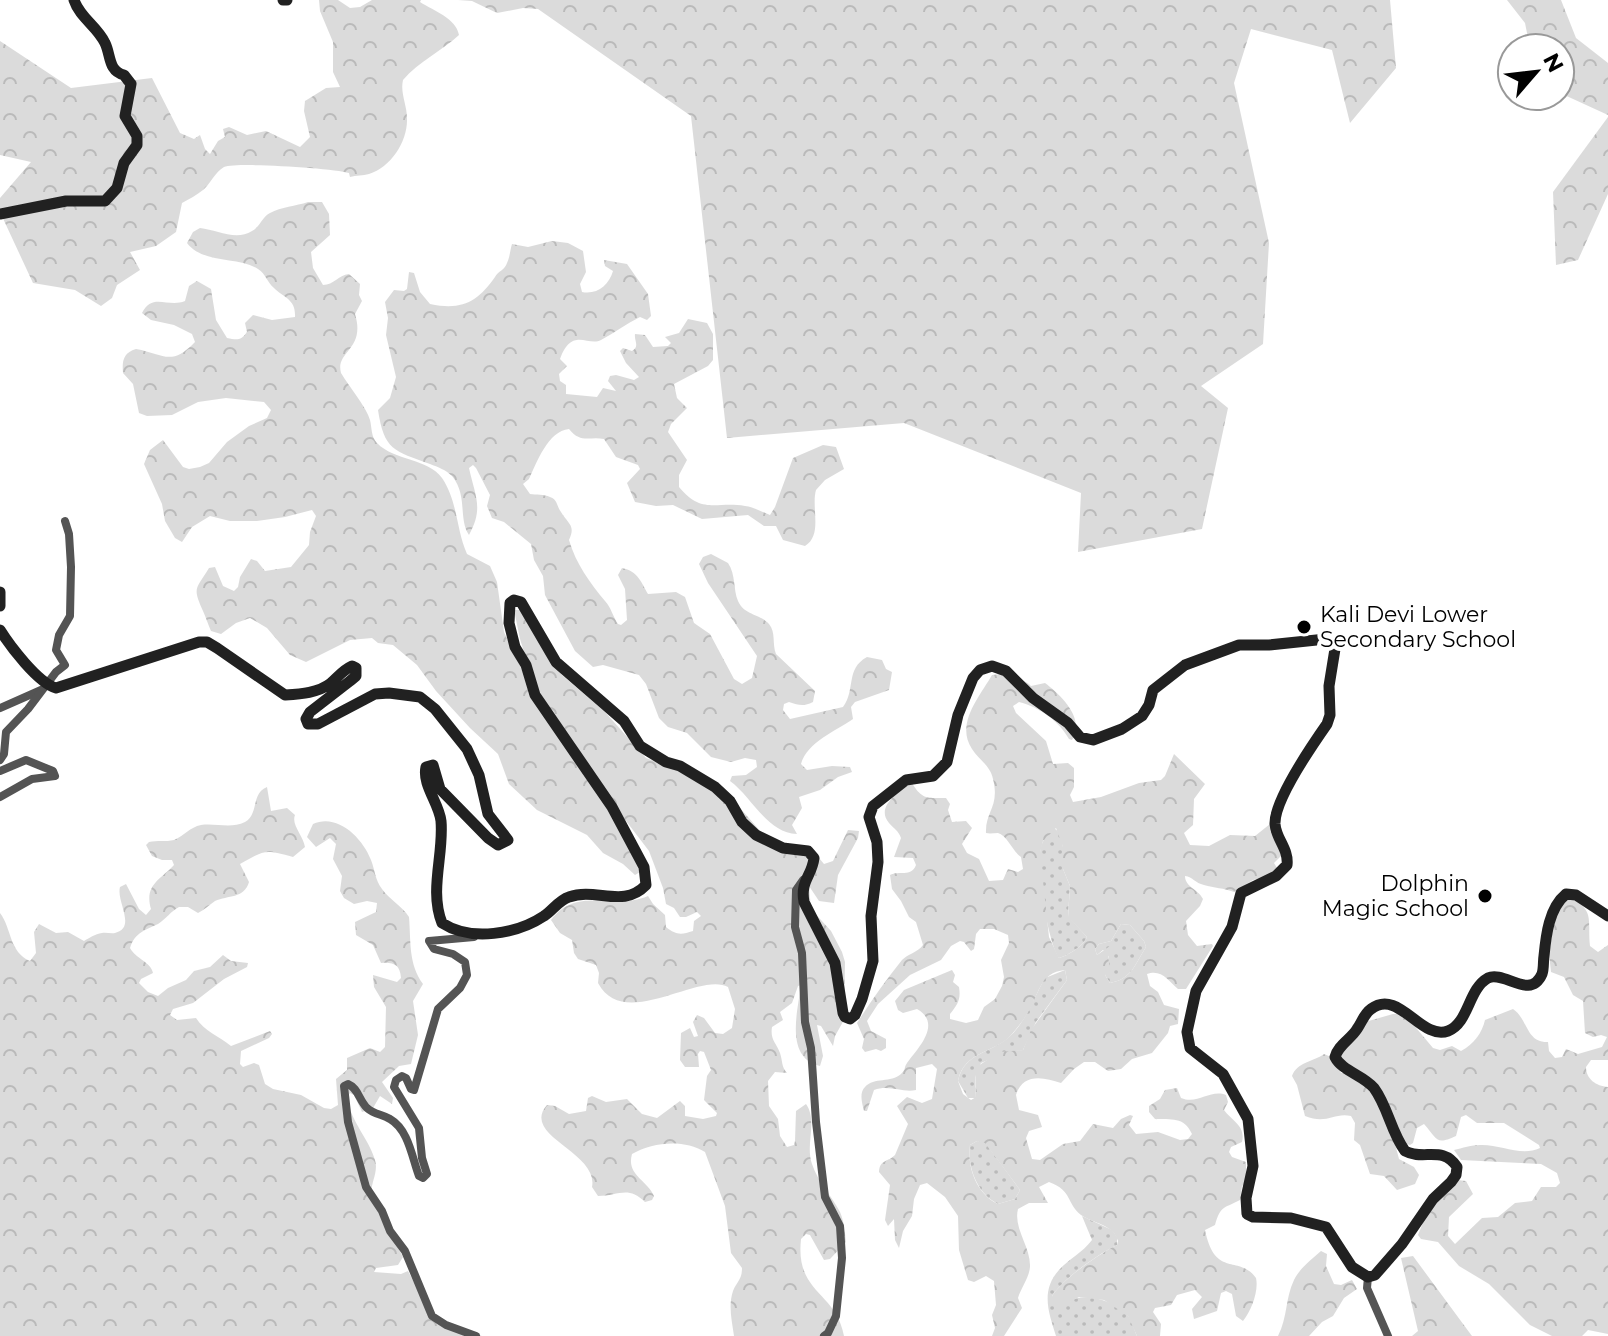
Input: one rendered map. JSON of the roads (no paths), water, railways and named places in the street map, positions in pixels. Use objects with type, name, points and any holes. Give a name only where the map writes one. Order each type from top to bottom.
[{"type":"main road","points":[[0,214],[60,202],[105,201],[117,188],[124,163],[137,145],[137,136],[125,116],[131,84],[124,75],[113,69],[106,43],[78,13],[74,0]]},
{"type":"main road","points":[[0,592],[0,606]]},
{"type":"main road","points":[[0,626],[48,686],[65,687],[189,643],[207,642],[285,695],[315,691],[334,680],[346,668],[356,668],[356,676],[310,712],[306,719],[308,724],[318,724],[375,694],[420,697],[435,709],[467,749],[479,775],[488,814],[508,840],[498,845],[488,838],[440,789],[433,765],[426,767],[427,783],[441,816],[436,878],[442,923],[486,933],[504,933],[533,922],[567,898],[621,898],[639,892],[646,885],[644,867],[612,807],[535,695],[526,665],[515,647],[509,623],[510,603],[514,600],[525,607],[556,662],[624,721],[640,746],[715,787],[756,835],[783,848],[808,851],[814,858],[802,893],[804,902],[835,963],[845,1017],[853,1018],[873,961],[871,916],[878,862],[877,842],[869,817],[873,806],[906,780],[933,776],[947,762],[952,753],[958,715],[973,678],[980,670],[992,666],[1006,671],[1033,698],[1068,723],[1080,737],[1093,740],[1132,724],[1149,705],[1153,690],[1185,665],[1205,656],[1239,645],[1269,645],[1320,638],[1331,641],[1335,649],[1329,686],[1330,715],[1297,770],[1275,818],[1276,831],[1288,856],[1287,865],[1276,876],[1241,893],[1233,924],[1196,991],[1190,1008],[1187,1037],[1192,1051],[1223,1074],[1248,1119],[1253,1166],[1245,1201],[1247,1214],[1253,1217],[1291,1218],[1326,1227],[1352,1267],[1368,1277],[1375,1275],[1402,1244],[1433,1199],[1454,1178],[1457,1167],[1440,1154],[1414,1155],[1405,1151],[1376,1092],[1363,1078],[1338,1063],[1335,1057],[1337,1050],[1356,1031],[1367,1013],[1377,1006],[1393,1006],[1432,1030],[1444,1032],[1456,1025],[1478,987],[1488,978],[1500,976],[1521,985],[1535,981],[1543,971],[1553,911],[1566,894],[1576,895],[1608,916]]},
{"type":"street","points":[[0,760],[4,754],[6,732],[65,665],[56,650],[59,635],[70,616],[71,567],[65,521]]},
{"type":"street","points":[[0,708],[48,686]]},
{"type":"street","points":[[0,771],[26,760],[53,771],[55,776],[32,779],[0,797]]},
{"type":"street","points":[[806,876],[796,890],[795,927],[802,953],[805,1022],[811,1048],[825,1197],[840,1226],[842,1258],[836,1316],[824,1336]]},
{"type":"street","points":[[476,1336],[446,1325],[432,1316],[405,1251],[390,1231],[382,1211],[366,1187],[348,1122],[344,1086],[354,1086],[361,1101],[376,1115],[388,1117],[395,1123],[409,1146],[419,1176],[423,1178],[427,1174],[419,1128],[394,1087],[396,1080],[402,1076],[411,1089],[417,1087],[438,1009],[460,988],[468,969],[460,958],[434,949],[429,941],[477,937],[486,933]]},
{"type":"street","points":[[1368,1277],[1367,1288],[1388,1336]]},
{"type":"place","name":"Kali Devi Lower Secondary School","points":[[1304,627]]},
{"type":"place","name":"Dolphin Magic School","points":[[1485,896]]}]
